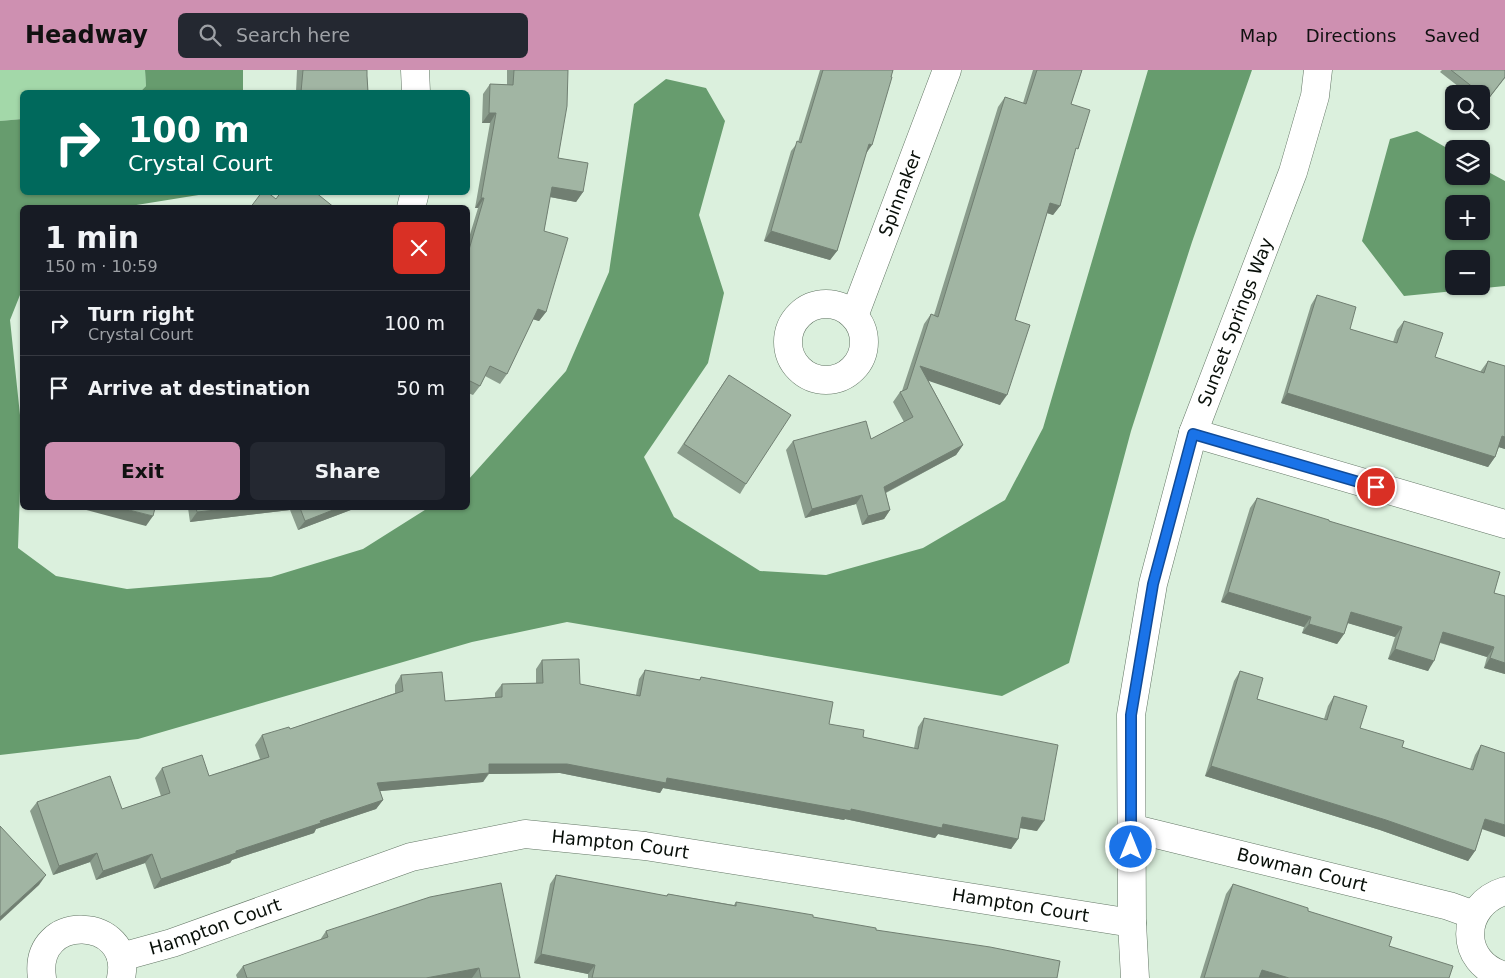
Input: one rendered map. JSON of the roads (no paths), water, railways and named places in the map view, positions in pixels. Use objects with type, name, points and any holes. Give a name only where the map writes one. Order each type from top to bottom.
[{"type":"street","points":[[415,70],[416,90]]},
{"type":"street","name":"Spinnaker","points":[[854,316],[947,70]]},
{"type":"street","name":"Sunset Springs Way","points":[[1135,978],[1132,923],[1131,715],[1153,584],[1193,434],[1292,172],[1315,96],[1318,70]]},
{"type":"street","points":[[1193,434],[1505,524]]},
{"type":"street","name":"Bowman Court","points":[[1131,828],[1449,906],[1474,915]]},
{"type":"street","name":"Hampton Court","points":[[42,978],[40,968],[48,944],[69,930],[82,928],[95,930],[106,936],[115,946],[121,968],[172,943],[411,857],[525,834],[645,846],[1132,923]]},
{"type":"street","points":[[1505,891],[1495,894],[1482,903],[1474,915],[1470,928],[1471,942],[1475,955],[1495,973],[1505,976]]}]
